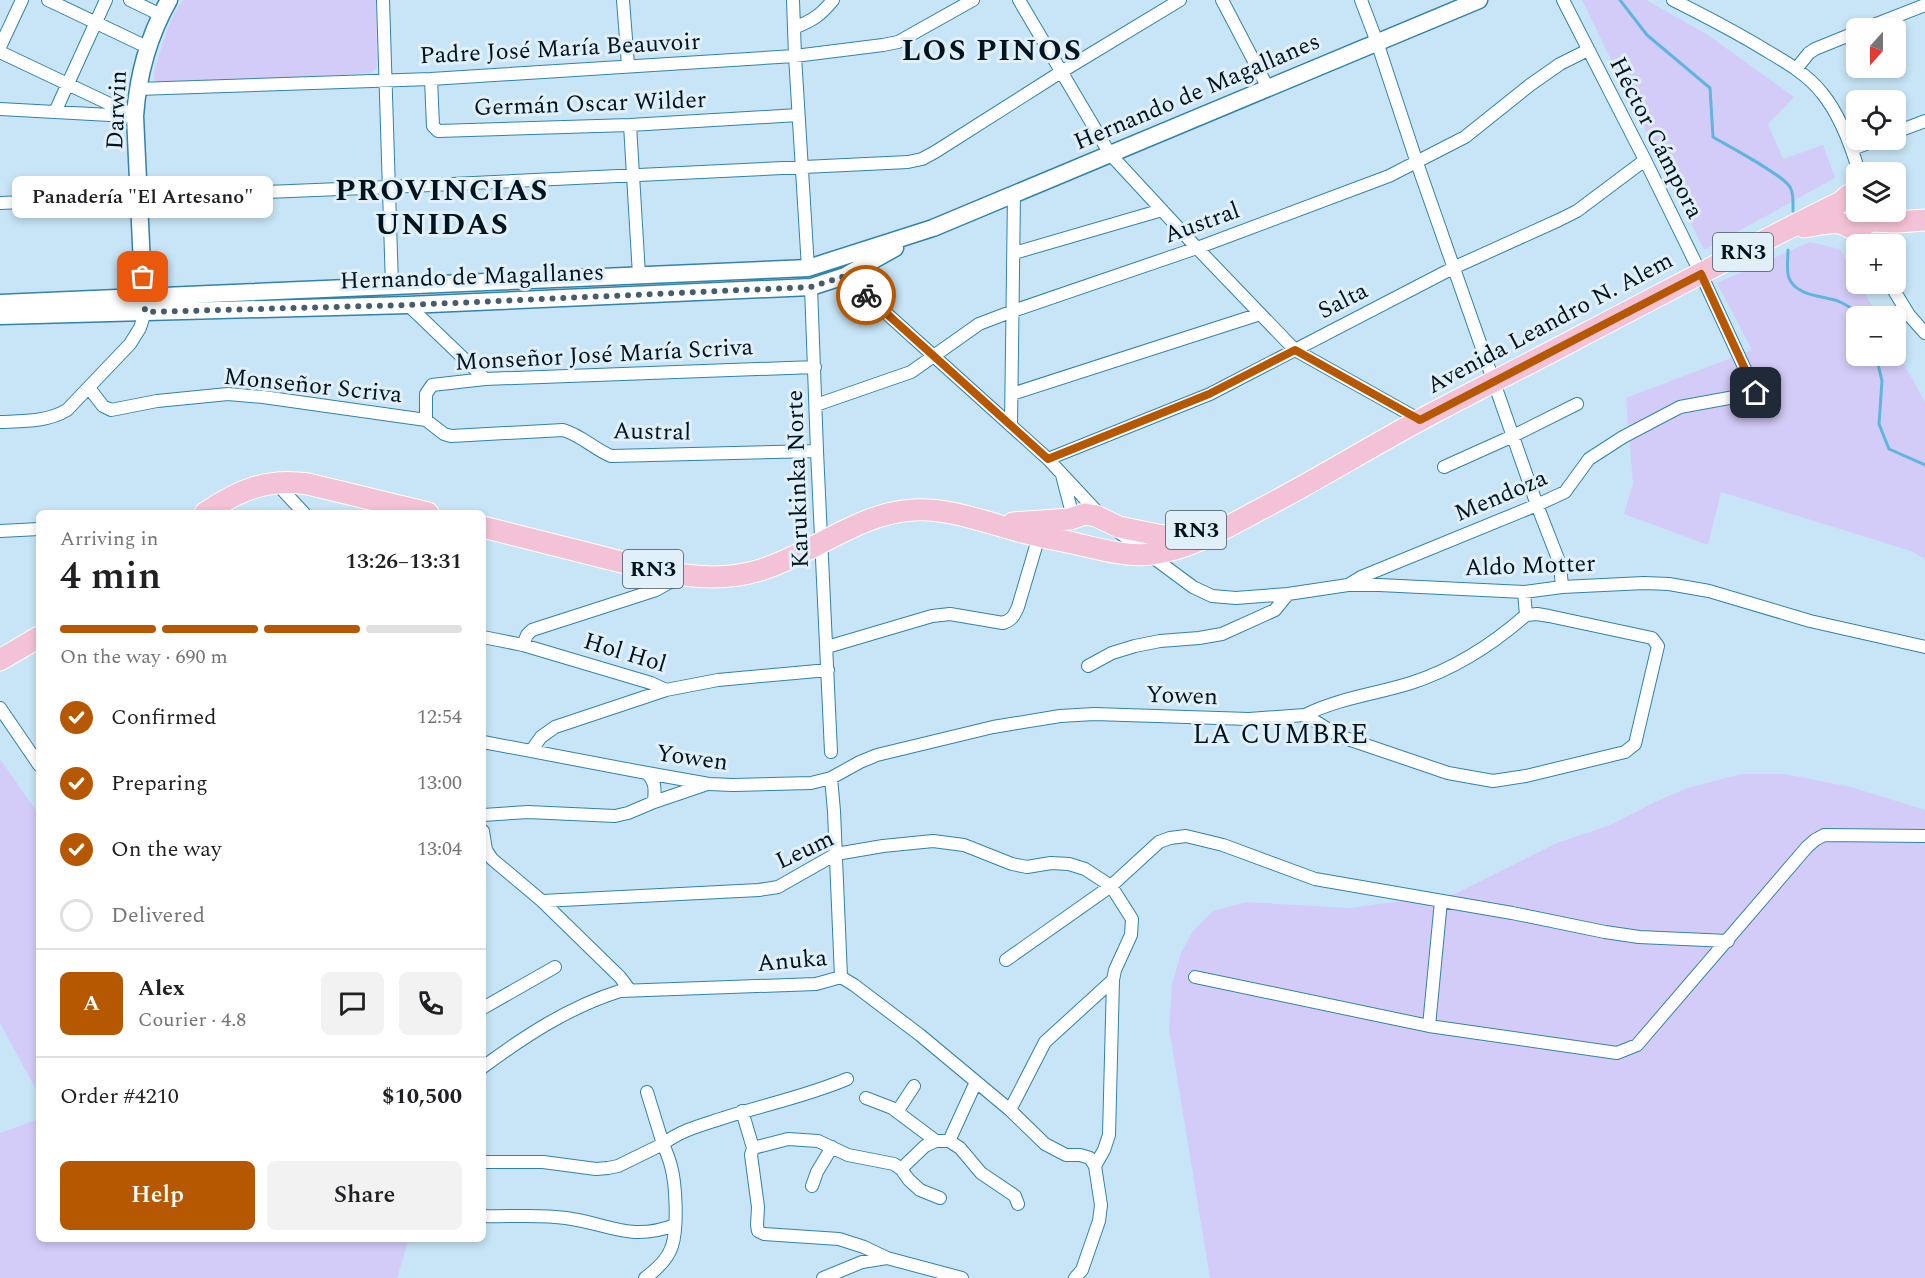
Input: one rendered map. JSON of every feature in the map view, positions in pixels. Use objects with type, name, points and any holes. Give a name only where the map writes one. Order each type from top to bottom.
[{"type":"highway","name":"Avenida Leandro N. Alem","points":[[486,528],[641,567],[684,574],[737,575],[756,572],[800,555],[869,521],[892,513],[913,510],[936,511],[1100,550],[1127,554],[1163,552],[1200,540],[1278,501],[1420,420],[1786,231],[1846,218]]},
{"type":"highway","points":[[1906,219],[1925,220]]},
{"type":"highway","points":[[210,510],[239,493],[259,485],[291,481],[416,510]]},
{"type":"highway","name":"Avenida Leandro N. Alem","points":[[986,522],[1029,523],[1072,518],[1085,514],[1110,524],[1163,536],[1215,523],[1278,501]]},
{"type":"highway","points":[[1072,518],[1068,532],[1074,543]]},
{"type":"highway","points":[[1100,550],[1110,545],[1115,535],[1110,524]]},
{"type":"highway","points":[[0,660],[36,639]]},
{"type":"main road","name":"Hernando de Magallanes","points":[[0,316],[392,285],[808,268],[933,228],[1479,0]]},
{"type":"main road","name":"Darwin","points":[[144,304],[141,198],[135,116],[137,89],[147,47],[165,7]]},
{"type":"main road","name":"Hernando de Magallanes","points":[[0,303],[408,305],[811,287],[845,276],[933,228]]},
{"type":"street","points":[[0,46],[22,0]]},
{"type":"street","points":[[48,0],[147,47]]},
{"type":"street","points":[[55,112],[106,0]]},
{"type":"street","points":[[130,0],[165,7]]},
{"type":"street","points":[[383,0],[392,285]]},
{"type":"street","points":[[622,0],[628,65]]},
{"type":"street","points":[[793,0],[808,268]]},
{"type":"street","points":[[794,28],[813,20],[833,0]]},
{"type":"street","name":"Padre José María Beauvoir","points":[[137,89],[431,79],[795,56],[898,42],[973,0]]},
{"type":"street","points":[[1019,0],[1110,154],[1260,314],[1295,350],[1420,420]]},
{"type":"street","points":[[0,203],[908,162],[922,159],[935,152],[1180,0]]},
{"type":"street","points":[[1222,0],[1268,88]]},
{"type":"street","points":[[1361,0],[1537,505],[1560,564],[1562,587]]},
{"type":"street","name":"Héctor Cámpora","points":[[1563,0],[1701,274],[1756,393]]},
{"type":"street","points":[[1673,0],[1733,30],[1796,69],[1822,92],[1846,136]]},
{"type":"street","points":[[1892,18],[1925,5]]},
{"type":"street","points":[[1796,69],[1815,48],[1846,36]]},
{"type":"street","name":"Austral","points":[[816,405],[911,372],[979,324],[1197,248],[1389,176],[1465,137],[1530,85],[1560,64],[1588,50]]},
{"type":"street","points":[[0,52],[135,116]]},
{"type":"street","name":"Germán Oscar Wilder","points":[[431,79],[433,126],[438,131],[630,125],[798,114]]},
{"type":"street","points":[[0,109],[135,116]]},
{"type":"street","points":[[1906,128],[1925,121]]},
{"type":"street","points":[[630,125],[639,275]]},
{"type":"street","name":"Salta","points":[[1048,459],[1209,394],[1454,268],[1559,220],[1576,211],[1645,160]]},
{"type":"street","points":[[1011,426],[1014,194]]},
{"type":"street","points":[[1014,253],[1162,210]]},
{"type":"street","name":"Aldo Motter","points":[[845,276],[1048,459],[1110,524],[1193,587],[1212,596],[1236,598],[1288,594],[1348,585],[1524,592],[1562,587],[1669,584],[1709,591],[1810,621],[1925,647]]},
{"type":"street","name":"Karukinka Norte","points":[[811,287],[831,752]]},
{"type":"street","points":[[1896,294],[1909,315],[1925,333]]},
{"type":"street","name":"Darwin","points":[[89,388],[130,344],[140,328],[144,304]]},
{"type":"street","points":[[408,305],[486,379]]},
{"type":"street","points":[[1012,393],[1260,314]]},
{"type":"street","name":"Monseñor José María Scriva","points":[[426,420],[426,394],[432,385],[486,379],[814,367]]},
{"type":"street","points":[[0,422],[42,419],[59,414],[67,410],[89,388]]},
{"type":"street","name":"Monseñor Scriva","points":[[89,388],[103,406],[111,410],[158,401],[228,394],[426,420]]},
{"type":"street","name":"Mendoza","points":[[1348,585],[1361,577],[1565,492],[1589,459],[1623,437],[1680,407],[1756,393]]},
{"type":"street","points":[[1444,467],[1577,404]]},
{"type":"street","name":"Austral","points":[[426,420],[444,434],[451,436],[564,430],[574,433],[600,452],[611,456],[817,451]]},
{"type":"street","name":"Aldo Motter","points":[[1060,471],[1072,518]]},
{"type":"street","points":[[275,482],[301,510]]},
{"type":"street","points":[[0,531],[36,529]]},
{"type":"street","points":[[827,647],[932,616],[950,614],[1003,623],[1010,620],[1014,617],[1018,607],[1039,537]]},
{"type":"street","points":[[524,645],[527,635],[532,630],[656,590],[684,574]]},
{"type":"street","points":[[1305,715],[1339,736],[1448,773],[1493,781],[1526,776],[1625,752],[1635,744],[1658,646],[1656,641],[1652,638],[1549,616],[1526,615],[1524,592]]},
{"type":"street","points":[[1088,666],[1112,653],[1135,646],[1222,634],[1275,610],[1288,594]]},
{"type":"street","name":"Yowen","points":[[486,742],[710,784],[811,783],[831,778],[877,755],[993,727],[1060,716],[1094,714],[1249,719],[1305,715],[1324,706],[1412,682],[1453,664],[1476,653],[1503,635],[1526,615]]},
{"type":"street","name":"Hol Hol","points":[[486,638],[524,645],[651,683],[666,690],[718,680],[828,670]]},
{"type":"street","points":[[531,750],[541,737],[555,727],[666,690]]},
{"type":"street","points":[[0,708],[36,761]]},
{"type":"street","points":[[647,773],[656,787],[654,802]]},
{"type":"street","points":[[831,778],[841,977]]},
{"type":"street","points":[[486,815],[528,812],[615,816],[710,784]]},
{"type":"street","points":[[1006,960],[1111,886],[1159,842],[1186,836],[1223,845],[1315,879],[1605,932],[1639,937],[1728,941]]},
{"type":"street","points":[[1195,977],[1429,1026],[1617,1053],[1636,1045],[1815,840],[1824,836],[1925,836]]},
{"type":"street","name":"Leum","points":[[543,901],[759,890],[778,887],[836,854],[933,841],[964,845],[1012,864],[1027,867],[1052,863],[1069,864],[1085,869],[1111,886]]},
{"type":"street","points":[[486,850],[492,859],[543,901],[620,977],[629,989]]},
{"type":"street","points":[[1075,1278],[1082,1270],[1099,1221],[1101,1205],[1095,1166],[1109,1135],[1113,980],[1131,935],[1132,919],[1111,886]]},
{"type":"street","points":[[1429,1026],[1441,901]]},
{"type":"street","points":[[486,1006],[555,966]]},
{"type":"street","name":"Anuka","points":[[486,1065],[546,1024],[596,999],[629,989],[816,984],[841,977],[920,1035],[1010,1110],[1045,1144],[1066,1155],[1090,1158],[1095,1166]]},
{"type":"street","points":[[1010,1110],[1045,1042],[1113,980]]},
{"type":"street","points":[[486,1162],[543,1162],[596,1169],[618,1166],[663,1144],[677,1133],[742,1111],[829,1087],[848,1079]]},
{"type":"street","points":[[901,1169],[925,1146],[942,1141],[976,1082]]},
{"type":"street","points":[[897,1112],[914,1086]]},
{"type":"street","points":[[645,1278],[669,1254],[673,1245],[675,1225],[674,1179],[671,1163],[647,1092]]},
{"type":"street","points":[[866,1098],[892,1108],[942,1141],[960,1148],[981,1173],[1015,1196],[1018,1204]]},
{"type":"street","points":[[742,1111],[753,1148],[751,1155],[758,1207],[758,1231],[764,1234],[839,1239],[864,1246],[887,1258],[962,1278]]},
{"type":"street","points":[[753,1148],[788,1139],[818,1141],[848,1155],[894,1164],[920,1190],[940,1198]]},
{"type":"street","points":[[812,1186],[817,1172],[832,1147]]},
{"type":"street","points":[[486,1216],[532,1215],[567,1218],[631,1232],[649,1232],[675,1225]]},
{"type":"street","points":[[823,1278],[862,1262],[887,1258]]},
{"type":"shaded area","points":[[183,0],[376,0],[377,68],[370,73],[162,84],[154,78],[154,72],[169,26]]},
{"type":"shaded area","points":[[1582,0],[1646,0],[1708,35],[1794,97],[1768,124],[1783,159],[1823,145],[1835,178],[1704,250]]},
{"type":"shaded area","points":[[1810,242],[1840,249],[1846,260],[1846,294],[1865,294],[1872,306],[1846,306],[1846,366],[1905,366],[1925,402],[1925,559],[1911,551],[1721,492],[1708,545],[1624,514],[1633,483],[1626,398],[1752,350],[1717,283]]},
{"type":"shaded area","points":[[0,759],[36,811],[36,1089],[0,1023]]},
{"type":"shaded area","points":[[1741,774],[1784,774],[1851,787],[1925,810],[1925,1278],[1210,1278],[1169,1028],[1172,985],[1181,953],[1193,931],[1213,911],[1246,902],[1349,908],[1455,894],[1557,843],[1610,825],[1687,788]]},
{"type":"shaded area","points":[[36,1120],[36,1242],[406,1242],[397,1278],[0,1278],[0,1133]]},
{"type":"waterway","points":[[1620,0],[1647,35],[1710,88],[1713,137],[1785,181],[1792,193],[1793,211]]},
{"type":"waterway","points":[[1788,250],[1788,275],[1793,284],[1804,292],[1838,301],[1847,306]]},
{"type":"waterway","points":[[1878,366],[1882,381],[1879,424],[1889,449],[1925,465]]},
{"type":"way so far","points":[[143,277],[145,312],[408,305],[811,287],[845,276],[866,295]]},
{"type":"place","name":"Panadería \"El Artesano\"","points":[[143,277]]},
{"type":"district","name":"LOS PINOS","points":[[992,51]]},
{"type":"district","name":"PROVINCIAS UNIDAS","points":[[442,208]]},
{"type":"district","name":"LA CUMBRE","points":[[1281,735]]},
{"type":"route","points":[[866,295],[1048,459],[1209,394],[1295,350],[1420,420],[1701,274],[1756,393]]}]
